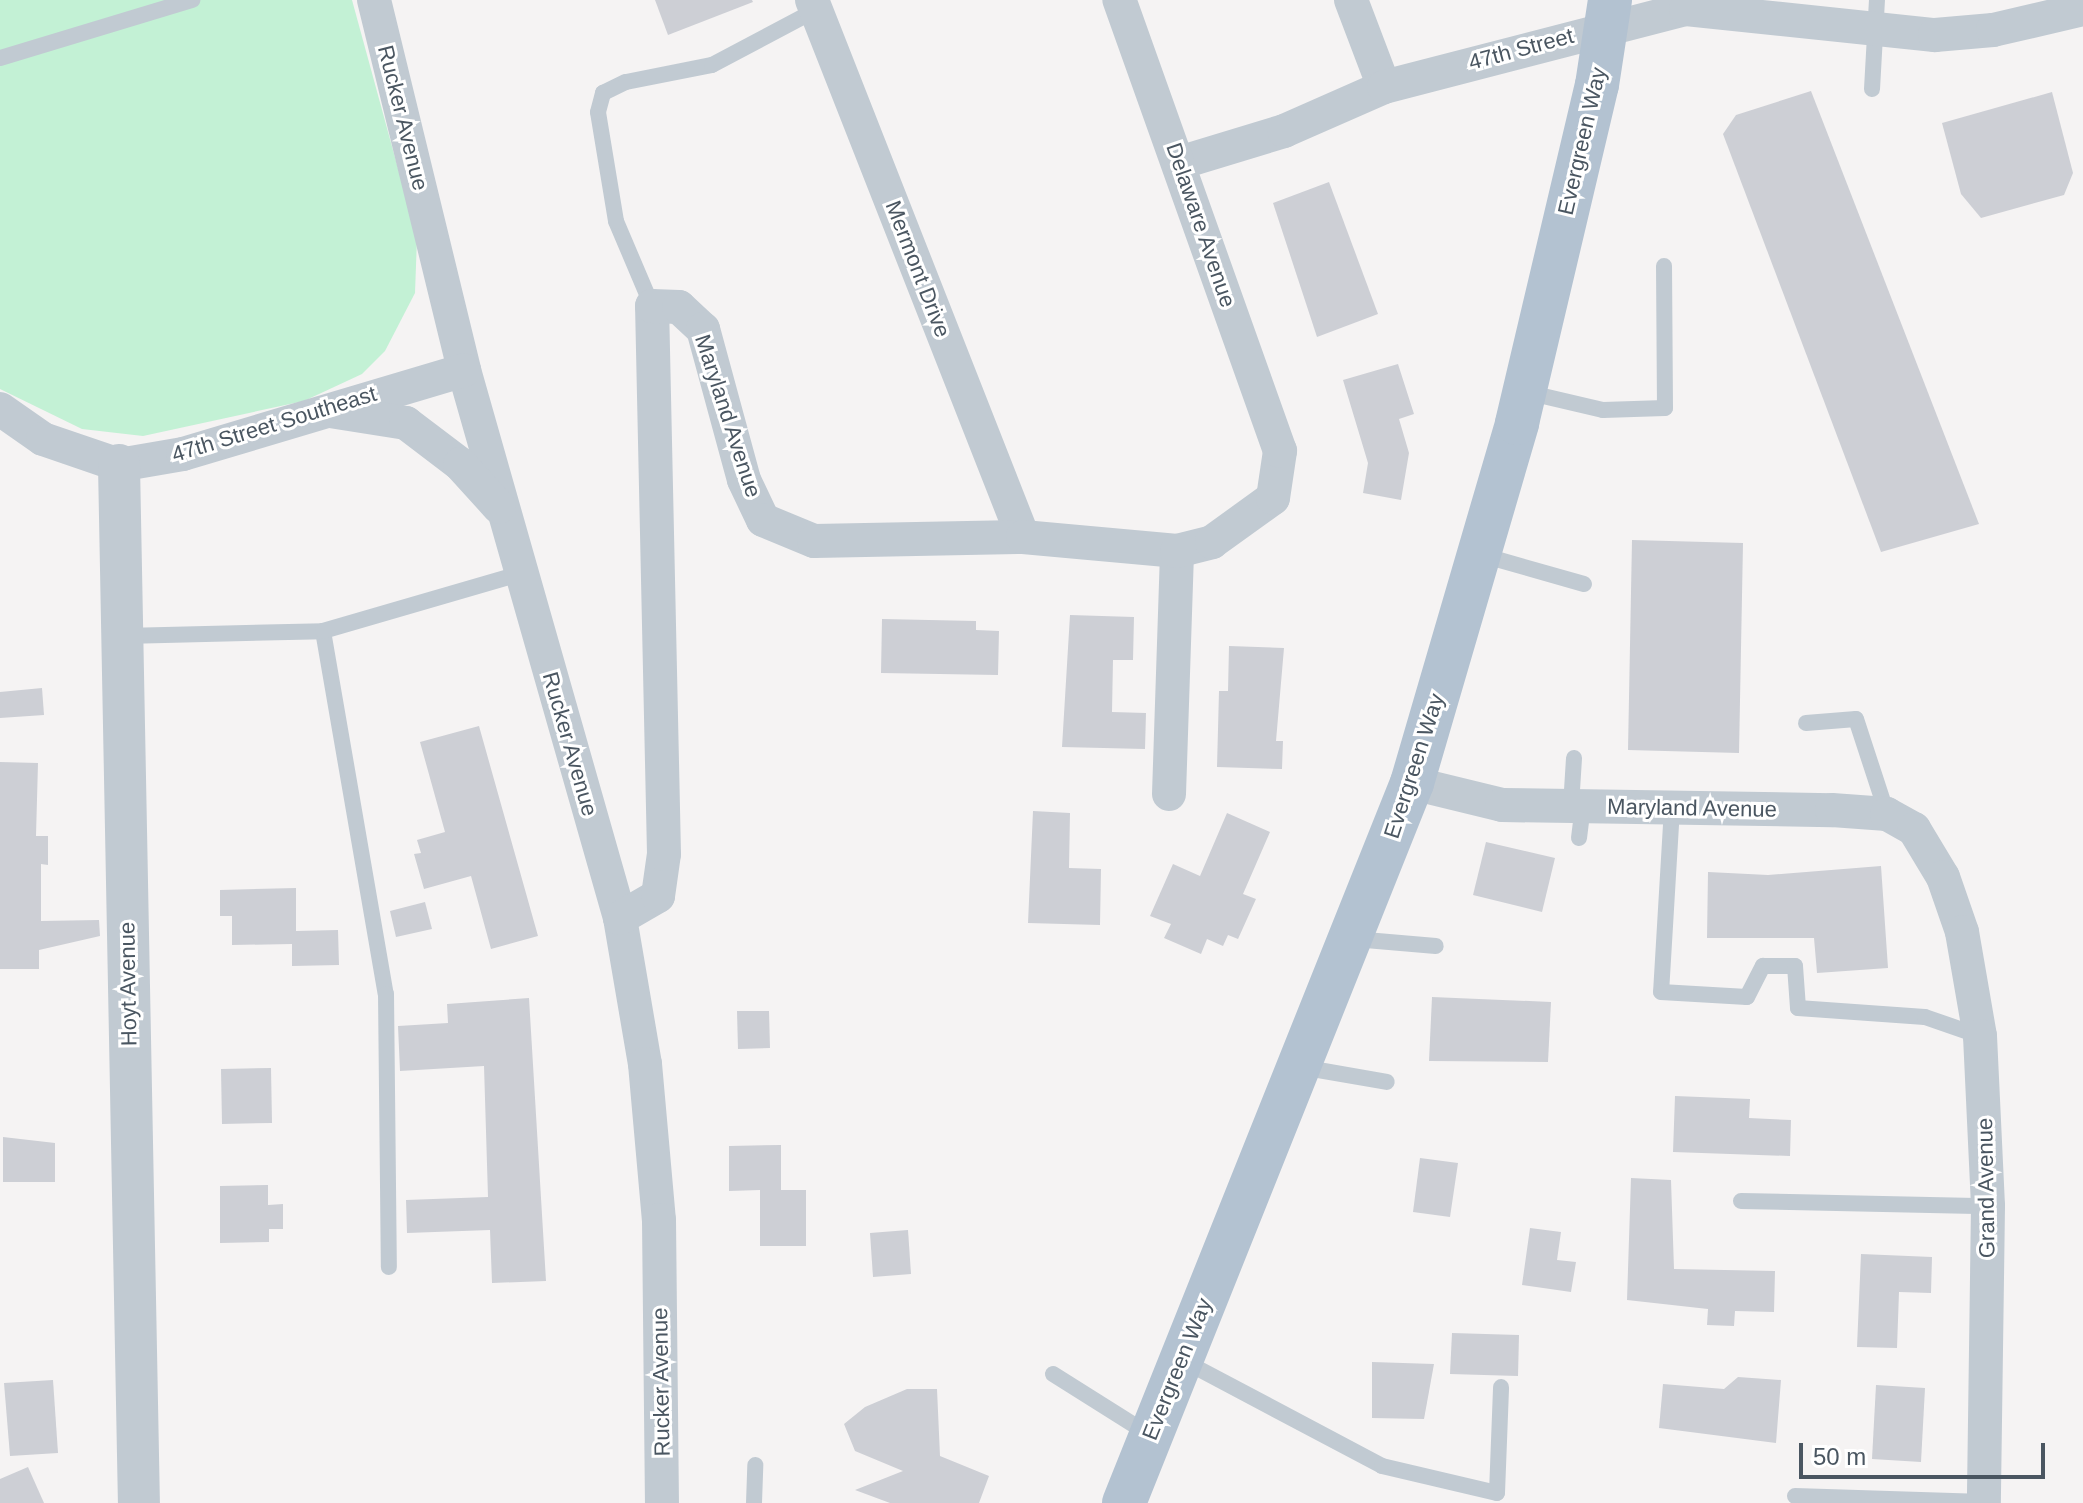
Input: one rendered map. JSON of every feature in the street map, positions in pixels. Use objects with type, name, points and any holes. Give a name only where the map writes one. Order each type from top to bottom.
[{"type":"main road","name":"Evergreen Way","points":[[1124,1503],[1412,783],[1524,392],[1608,14]]},
{"type":"street","name":"Rucker Avenue","points":[[374,0],[464,370],[620,918],[645,1064],[659,1220],[662,1503]]},
{"type":"street","name":"Delaware Avenue","points":[[1119,0],[1280,451]]},
{"type":"street","points":[[1351,0],[1384,87]]},
{"type":"street","name":"Mermont Drive","points":[[814,5],[1023,537]]},
{"type":"street","name":"47th Street","points":[[1179,163],[1284,131],[1384,87],[1608,14],[1686,9],[1876,16]]},
{"type":"street","points":[[1876,16],[1993,30],[2083,9]]},
{"type":"street","points":[[620,918],[658,896],[664,854],[652,306]]},
{"type":"street","name":"Maryland Avenue","points":[[652,306],[679,307],[703,329],[744,480],[763,520],[814,541],[1023,537],[1177,551],[1212,542],[1273,498],[1280,451]]},
{"type":"street","name":"47th Street Southeast","points":[[0,409],[43,439],[119,465],[183,454],[318,409],[464,370]]},
{"type":"street","points":[[318,409],[406,423],[460,464],[504,513]]},
{"type":"street","name":"Hoyt Avenue","points":[[119,465],[139,1503]]},
{"type":"street","points":[[1169,794],[1177,551]]},
{"type":"street","name":"Maryland Avenue","points":[[1412,783],[1502,805],[1578,817],[1672,808],[1887,814]]},
{"type":"street","name":"Grand Avenue","points":[[1887,814],[1914,829],[1943,877],[1962,932],[1980,1036],[1988,1206],[1984,1503]]},
{"type":"lane","points":[[0,58],[192,0]]},
{"type":"lane","points":[[652,306],[616,221],[598,112],[603,93],[626,82],[712,65],[814,5]]},
{"type":"lane","points":[[1872,89],[1876,16]]},
{"type":"lane","points":[[1524,392],[1603,410],[1665,408],[1664,266]]},
{"type":"lane","points":[[1479,555],[1584,584]]},
{"type":"lane","points":[[121,636],[323,631],[522,573]]},
{"type":"lane","points":[[323,631],[386,994],[389,1267]]},
{"type":"lane","points":[[1806,723],[1856,719],[1887,814]]},
{"type":"lane","points":[[1574,758],[1578,817]]},
{"type":"lane","points":[[1672,808],[1661,992],[1747,997],[1763,966],[1795,966],[1798,1008],[1925,1017],[1980,1036]]},
{"type":"lane","points":[[1350,939],[1436,946]]},
{"type":"lane","points":[[1299,1067],[1387,1082]]},
{"type":"lane","points":[[1741,1201],[1988,1206]]},
{"type":"lane","points":[[1181,1359],[1382,1466],[1497,1493],[1501,1387]]},
{"type":"lane","points":[[1053,1374],[1151,1436]]},
{"type":"lane","points":[[754,1503],[755,1465]]},
{"type":"lane","points":[[1795,1496],[1984,1503]]},
{"type":"green space","points":[[0,0],[352,0],[417,238],[415,293],[385,351],[362,374],[304,401],[143,436],[82,429],[0,389]]},
{"type":"building","points":[[655,0],[752,0],[753,2],[668,35]]},
{"type":"building","points":[[1811,91],[1979,524],[1881,552],[1723,134],[1736,115]]},
{"type":"building","points":[[2052,92],[2073,173],[2064,195],[1981,218],[1961,194],[1942,123]]},
{"type":"building","points":[[1329,182],[1378,314],[1317,337],[1273,203]]},
{"type":"building","points":[[1398,364],[1414,414],[1399,419],[1409,453],[1401,500],[1363,493],[1368,463],[1343,380]]},
{"type":"building","points":[[1632,540],[1743,543],[1739,753],[1628,750]]},
{"type":"building","points":[[1070,615],[1134,617],[1133,660],[1113,660],[1112,712],[1146,713],[1145,749],[1062,747]]},
{"type":"building","points":[[882,619],[976,621],[976,630],[999,631],[998,675],[881,673]]},
{"type":"building","points":[[1229,646],[1284,648],[1276,741],[1283,741],[1282,769],[1217,767],[1219,691],[1228,691]]},
{"type":"building","points":[[42,688],[44,715],[0,718],[0,692]]},
{"type":"building","points":[[479,726],[538,936],[491,949],[471,876],[424,889],[414,854],[421,853],[417,840],[445,832],[420,742]]},
{"type":"building","points":[[0,762],[38,763],[36,836],[48,836],[48,865],[41,864],[41,921],[99,920],[100,936],[39,950],[39,969],[0,969]]},
{"type":"building","points":[[1033,811],[1070,813],[1069,868],[1101,869],[1100,925],[1028,923]]},
{"type":"building","points":[[1227,813],[1270,832],[1243,894],[1256,899],[1238,939],[1228,935],[1223,946],[1207,939],[1201,954],[1164,938],[1171,924],[1150,916],[1173,864],[1200,876]]},
{"type":"building","points":[[1486,842],[1555,858],[1542,912],[1473,895]]},
{"type":"building","points":[[1881,866],[1888,968],[1817,973],[1814,938],[1707,938],[1708,872],[1768,875]]},
{"type":"building","points":[[296,888],[296,931],[338,930],[339,965],[292,966],[292,944],[232,945],[232,916],[220,916],[220,890]]},
{"type":"building","points":[[425,902],[432,929],[396,937],[390,911]]},
{"type":"building","points":[[1432,997],[1551,1002],[1548,1062],[1429,1061]]},
{"type":"building","points":[[529,998],[546,1281],[492,1283],[490,1230],[407,1233],[406,1200],[488,1197],[484,1066],[400,1071],[398,1026],[448,1023],[447,1004]]},
{"type":"building","points":[[737,1011],[769,1011],[770,1048],[738,1049]]},
{"type":"building","points":[[271,1068],[272,1123],[222,1124],[221,1069]]},
{"type":"building","points":[[1675,1096],[1750,1099],[1749,1118],[1791,1120],[1790,1156],[1673,1152]]},
{"type":"building","points":[[3,1137],[55,1143],[55,1182],[3,1182]]},
{"type":"building","points":[[781,1145],[781,1190],[806,1190],[806,1246],[760,1246],[760,1190],[729,1191],[729,1146]]},
{"type":"building","points":[[1420,1158],[1458,1163],[1450,1217],[1413,1212]]},
{"type":"building","points":[[1631,1178],[1671,1180],[1674,1269],[1775,1271],[1774,1312],[1735,1311],[1734,1326],[1707,1325],[1708,1309],[1627,1300]]},
{"type":"building","points":[[268,1185],[268,1205],[283,1204],[283,1229],[269,1229],[269,1242],[220,1243],[220,1186]]},
{"type":"building","points":[[1530,1228],[1561,1232],[1557,1260],[1576,1262],[1571,1292],[1522,1285]]},
{"type":"building","points":[[908,1230],[911,1274],[873,1277],[870,1233]]},
{"type":"building","points":[[1861,1254],[1932,1257],[1931,1293],[1899,1292],[1897,1348],[1857,1347]]},
{"type":"building","points":[[1452,1333],[1519,1335],[1518,1376],[1450,1374]]},
{"type":"building","points":[[1372,1362],[1434,1364],[1424,1419],[1372,1418]]},
{"type":"building","points":[[1738,1377],[1781,1380],[1776,1443],[1659,1428],[1663,1384],[1724,1389]]},
{"type":"building","points":[[53,1380],[58,1453],[10,1456],[4,1383]]},
{"type":"building","points":[[1876,1385],[1925,1388],[1921,1462],[1872,1459]]},
{"type":"building","points":[[907,1389],[937,1389],[940,1456],[989,1476],[979,1503],[890,1503],[855,1490],[903,1471],[855,1451],[844,1424],[865,1407]]},
{"type":"building","points":[[28,1467],[44,1503],[0,1503],[0,1479]]}]
